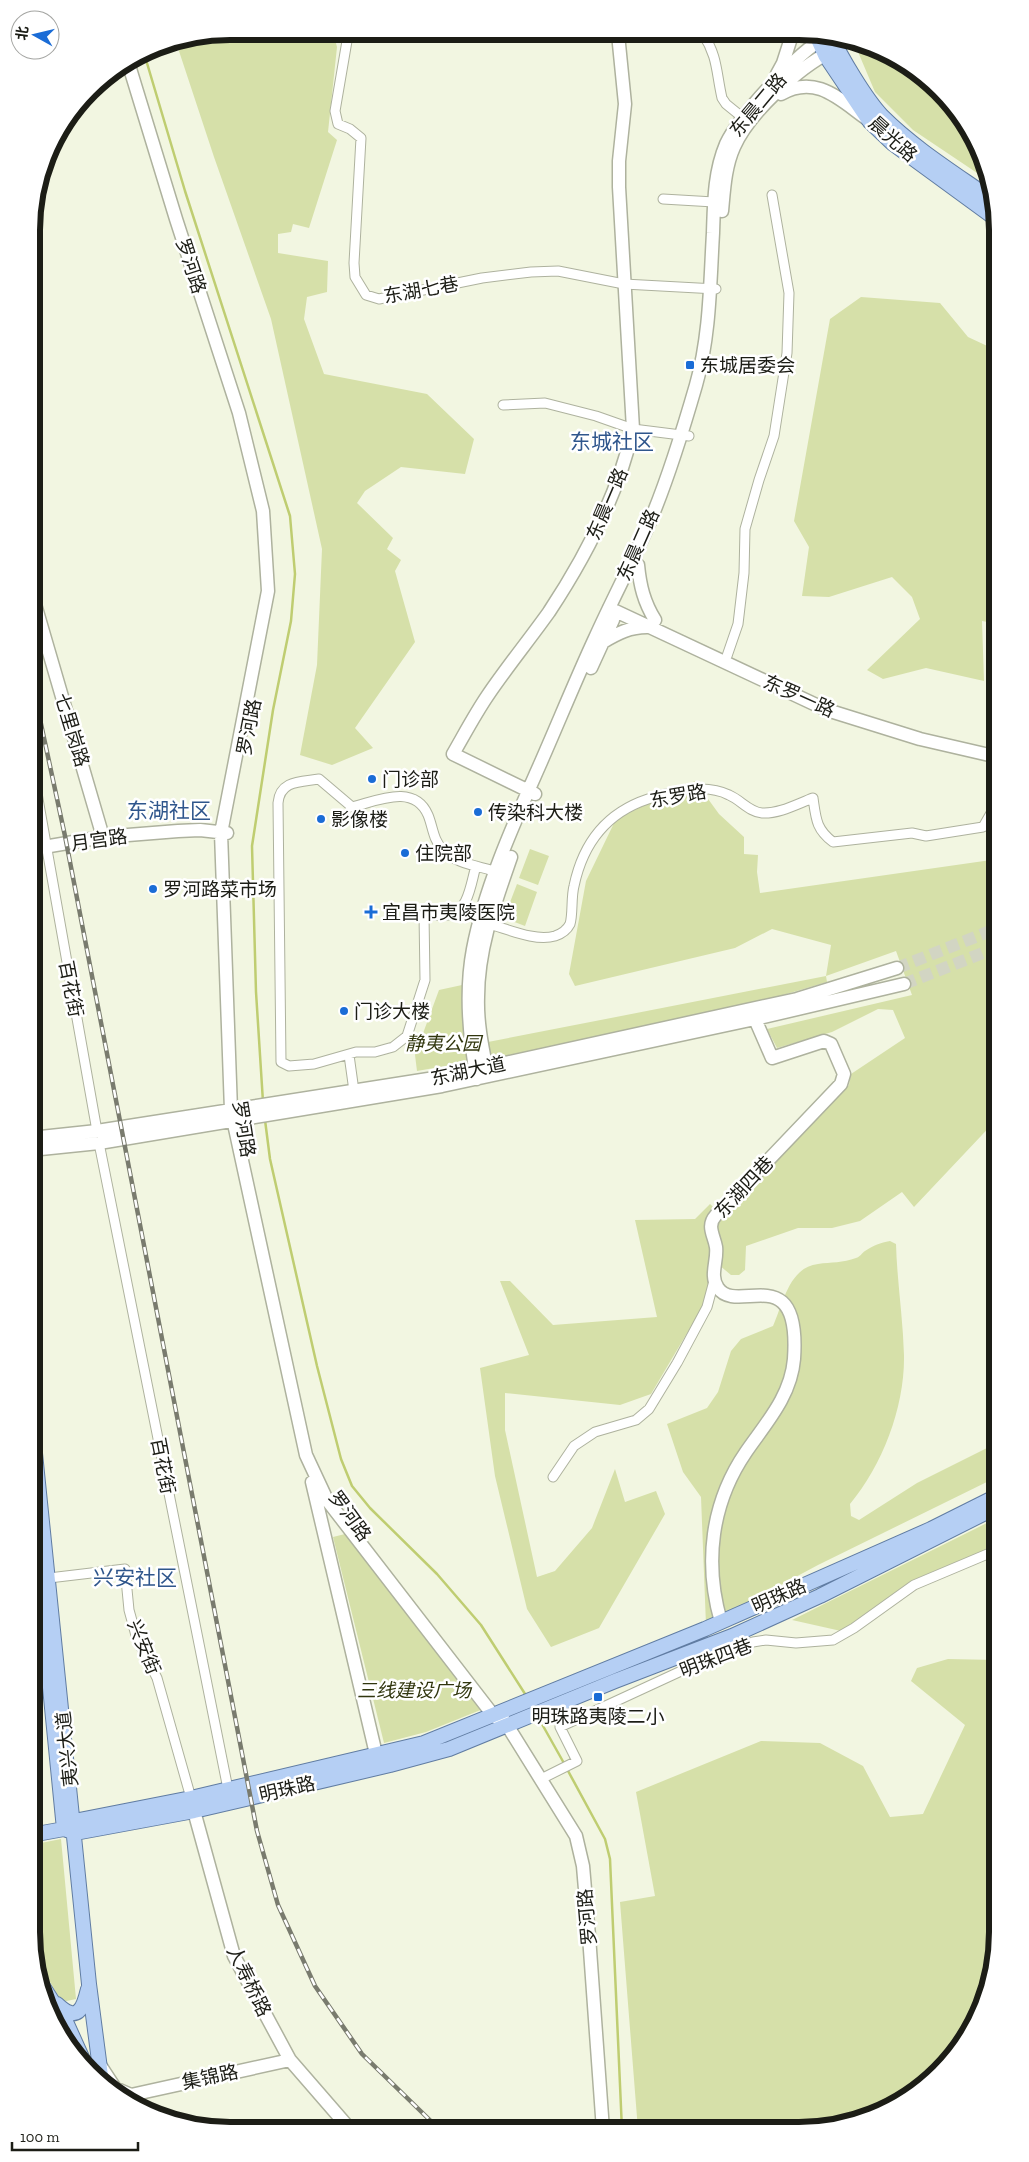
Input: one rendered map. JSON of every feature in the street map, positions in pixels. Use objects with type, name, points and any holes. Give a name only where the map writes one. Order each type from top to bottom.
[{"type":"main road","name":"东晨一路","points":[[531,792],[453,754],[487,696],[548,613],[577,568],[595,534],[627,455],[633,429],[619,171],[625,104],[619,40]]},
{"type":"main road","points":[[768,96],[783,63],[790,40]]},
{"type":"main road","name":"东晨二路","points":[[531,792],[603,642],[615,606],[638,565],[656,524],[685,435],[708,329],[727,169],[734,146],[768,96],[820,41]]},
{"type":"main road","name":"晨光路","points":[[827,42],[870,122],[892,143],[988,212]]},
{"type":"main road","name":"东晨二路","points":[[713,289],[714,202],[718,165],[727,142],[742,117],[801,70],[831,52]]},
{"type":"main road","name":"晨光路","points":[[831,52],[880,114],[903,136],[985,195]]},
{"type":"main road","name":"罗河路","points":[[130,68],[178,227],[238,413],[253,470],[269,508],[275,570],[274,590],[224,833],[235,1115],[306,1455],[376,1754]]},
{"type":"main road","points":[[768,96],[802,86],[814,86],[833,94],[870,122]]},
{"type":"main road","name":"东晨二路","points":[[481,1073],[478,998],[484,923],[531,792],[615,606],[685,435]]},
{"type":"main road","points":[[603,642],[618,632],[652,624],[640,588],[638,565]]},
{"type":"main road","name":"东罗一路","points":[[615,606],[827,710],[920,738],[989,755]]},
{"type":"main road","name":"七里岗路","points":[[40,621],[103,837]]},
{"type":"main road","name":"东罗一路","points":[[652,624],[830,703],[922,731],[989,746]]},
{"type":"main road","name":"月宫路","points":[[40,848],[103,837],[200,830],[224,833]]},
{"type":"main road","name":"东湖大道","points":[[40,1148],[235,1115],[419,1091],[481,1073],[810,995],[897,968]]},
{"type":"main road","name":"东湖大道","points":[[285,1109],[354,1091],[481,1073],[754,1019],[904,984]]},
{"type":"main road","name":"东湖四巷","points":[[714,1280],[716,1248],[711,1233],[712,1220],[841,1084],[844,1074],[831,1044],[824,1041],[772,1058],[754,1019]]},
{"type":"main road","name":"罗河路","points":[[235,1115],[313,1450],[322,1473],[334,1496],[496,1714]]},
{"type":"main road","name":"东湖大道","points":[[40,1138],[98,1137]]},
{"type":"main road","points":[[714,1280],[718,1290],[725,1294],[738,1296],[769,1295],[782,1301],[791,1320],[794,1345],[793,1373],[787,1391],[774,1414],[736,1469],[718,1515],[712,1540],[712,1571],[715,1599],[721,1622]]},
{"type":"main road","name":"罗河路","points":[[306,1455],[327,1500],[507,1726],[576,1836],[583,1866],[602,2122]]},
{"type":"main road","name":"夷兴大道","points":[[40,1496],[71,1828]]},
{"type":"main road","name":"明珠路","points":[[40,1833],[399,1763],[449,1749],[507,1726],[560,1695],[931,1529],[989,1500]]},
{"type":"main road","name":"明珠路","points":[[193,1804],[228,1790],[424,1743],[496,1714],[560,1695],[732,1636],[820,1596],[989,1511]]},
{"type":"main road","points":[[326,1543],[327,1536],[335,1527],[346,1528],[352,1531]]},
{"type":"main road","name":"夷兴大道","points":[[40,1602],[71,1828],[101,2071]]},
{"type":"main road","name":"人寿桥路","points":[[193,1804],[234,1956],[290,2060],[344,2122]]},
{"type":"main road","points":[[54,2002],[69,2014],[75,2014],[83,2006],[89,1984]]},
{"type":"main road","points":[[52,1999],[72,2038]]},
{"type":"main road","name":"集锦路","points":[[133,2096],[290,2060]]},
{"type":"main road","points":[[100,2064],[109,2079]]},
{"type":"street","points":[[706,40],[715,57],[722,98],[726,104],[742,117]]},
{"type":"street","name":"东湖七巷","points":[[347,41],[335,111],[338,124],[350,129],[361,138],[354,264],[355,277],[366,295],[378,299],[482,278],[531,272],[558,272],[624,284],[713,289]]},
{"type":"street","points":[[727,656],[738,624],[744,573],[745,529],[774,436],[787,353],[789,293],[772,195]]},
{"type":"street","points":[[662,199],[714,202]]},
{"type":"street","points":[[504,405],[545,403],[596,416],[633,429],[685,435]]},
{"type":"street","points":[[476,866],[465,904],[458,912],[449,915],[424,914],[425,980],[407,1036],[393,1047],[375,1052],[349,1055],[314,1064],[289,1066],[281,1062],[278,811],[281,790],[292,783],[319,779],[352,807],[407,796],[424,807],[434,836],[451,857],[501,874]]},
{"type":"street","name":"东罗路","points":[[484,923],[523,935],[553,936],[562,933],[570,924],[574,886],[582,858],[594,836],[612,816],[648,800],[697,789],[718,790],[731,795],[752,810],[762,812],[775,812],[813,798],[816,823],[824,835],[833,842],[912,832],[926,836],[983,827],[989,817]]},
{"type":"street","name":"百花街","points":[[40,812],[98,1137],[228,1790]]},
{"type":"street","points":[[349,1055],[354,1091]]},
{"type":"street","points":[[553,1476],[574,1446],[596,1432],[636,1420],[649,1409],[677,1363],[707,1307],[714,1280]]},
{"type":"street","name":"明珠四巷","points":[[541,1779],[577,1761],[560,1727],[692,1666],[753,1642],[766,1640],[796,1643],[833,1640],[854,1628],[914,1585],[989,1553]]},
{"type":"street","name":"兴安街","points":[[49,1578],[125,1569],[129,1610],[137,1639],[157,1678],[193,1804]]},
{"type":"green space","points":[[217,40],[335,40],[337,47],[328,132],[337,140],[309,228],[293,224],[291,232],[278,234],[278,253],[328,261],[327,292],[307,297],[304,319],[324,374],[427,394],[474,439],[465,474],[401,467],[365,491],[357,503],[393,538],[387,549],[401,560],[395,571],[415,642],[355,728],[373,748],[332,765],[300,755],[317,665],[322,549],[271,319],[178,47]]},
{"type":"green space","points":[[857,49],[872,54],[905,72],[942,105],[964,135],[975,157],[981,176],[913,130],[875,92]]},
{"type":"green space","points":[[861,297],[940,303],[968,337],[989,347],[989,622],[982,621],[984,681],[926,668],[883,679],[867,670],[920,619],[912,597],[892,577],[829,597],[802,596],[809,547],[794,521],[830,319]]},
{"type":"green space","points":[[695,781],[719,814],[744,837],[744,854],[758,855],[757,872],[760,893],[989,860],[989,1128],[914,1207],[902,1192],[860,1221],[832,1228],[798,1228],[746,1246],[745,1270],[739,1275],[731,1275],[719,1265],[710,1281],[703,1306],[651,1394],[620,1405],[505,1393],[505,1430],[537,1577],[555,1571],[592,1528],[615,1469],[625,1502],[656,1491],[665,1514],[599,1628],[551,1647],[527,1609],[495,1476],[480,1368],[529,1355],[500,1281],[510,1281],[553,1325],[657,1317],[635,1220],[695,1219],[710,1204],[724,1217],[849,1085],[851,1074],[905,1038],[893,1010],[878,1009],[832,1032],[777,1048],[767,1029],[912,995],[896,951],[826,976],[831,945],[772,929],[735,948],[575,986],[569,974],[586,881],[616,819]]},
{"type":"green space","points":[[530,849],[549,856],[538,885],[519,878]]},
{"type":"green space","points":[[517,884],[537,892],[525,926],[504,918]]},
{"type":"green space","points":[[826,976],[827,982],[773,998],[491,1059],[488,1042]]},
{"type":"green space","name":"静夷公园","points":[[462,985],[462,1012],[468,1062],[417,1071],[415,1055],[439,990]]},
{"type":"green space","points":[[890,1241],[896,1244],[904,1355],[901,1394],[890,1434],[882,1453],[862,1488],[850,1504],[851,1516],[859,1520],[917,1483],[989,1447],[989,1481],[818,1565],[706,1625],[701,1497],[683,1472],[667,1424],[707,1408],[718,1392],[731,1351],[741,1339],[773,1326],[788,1288],[800,1272],[818,1264],[851,1260],[880,1243]]},
{"type":"green space","points":[[989,1522],[989,1548],[913,1580],[841,1631],[792,1620]]},
{"type":"green space","name":"三线建设广场","points":[[345,1534],[483,1709],[426,1732],[384,1743],[333,1537]]},
{"type":"green space","points":[[948,1659],[989,1660],[989,1945],[983,1981],[975,2005],[964,2027],[950,2048],[915,2083],[894,2097],[872,2108],[848,2116],[812,2122],[637,2122],[620,1902],[655,1896],[636,1792],[761,1741],[820,1743],[863,1766],[890,1817],[923,1814],[965,1725],[911,1681],[917,1668]]},
{"type":"green space","points":[[61,1839],[76,1999],[62,2002],[45,1973],[40,1945],[40,1843]]},
{"type":"waterway","points":[[146,60],[185,191],[290,516],[295,574],[291,621],[273,710],[252,846],[256,992],[263,1102]]},
{"type":"waterway","points":[[265,1120],[270,1159],[317,1366],[341,1459],[352,1486],[370,1508],[437,1574],[481,1625],[527,1697]]},
{"type":"waterway","points":[[538,1717],[565,1765]]},
{"type":"waterway","points":[[567,1769],[605,1839],[610,1859],[622,2122]]},
{"type":"tunnel","points":[[897,968],[989,932]]},
{"type":"tunnel","points":[[904,984],[989,951]]},
{"type":"railway","points":[[40,719],[65,836],[257,1831],[278,1905],[315,1986],[362,2054],[432,2122]]},
{"type":"place","name":"东城居委会","points":[[690,365]]},
{"type":"place","name":"门诊部","points":[[372,779]]},
{"type":"place","name":"传染科大楼","points":[[478,812]]},
{"type":"place","name":"影像楼","points":[[321,819]]},
{"type":"place","name":"住院部","points":[[405,853]]},
{"type":"place","name":"罗河路菜市场","points":[[153,889]]},
{"type":"place","name":"宜昌市夷陵医院","points":[[371,912]]},
{"type":"place","name":"门诊大楼","points":[[344,1011]]},
{"type":"place","name":"明珠路夷陵二小","points":[[598,1697]]},
{"type":"district","name":"东城社区","points":[[612,441]]},
{"type":"district","name":"东湖社区","points":[[169,810]]},
{"type":"district","name":"兴安社区","points":[[135,1577]]}]
